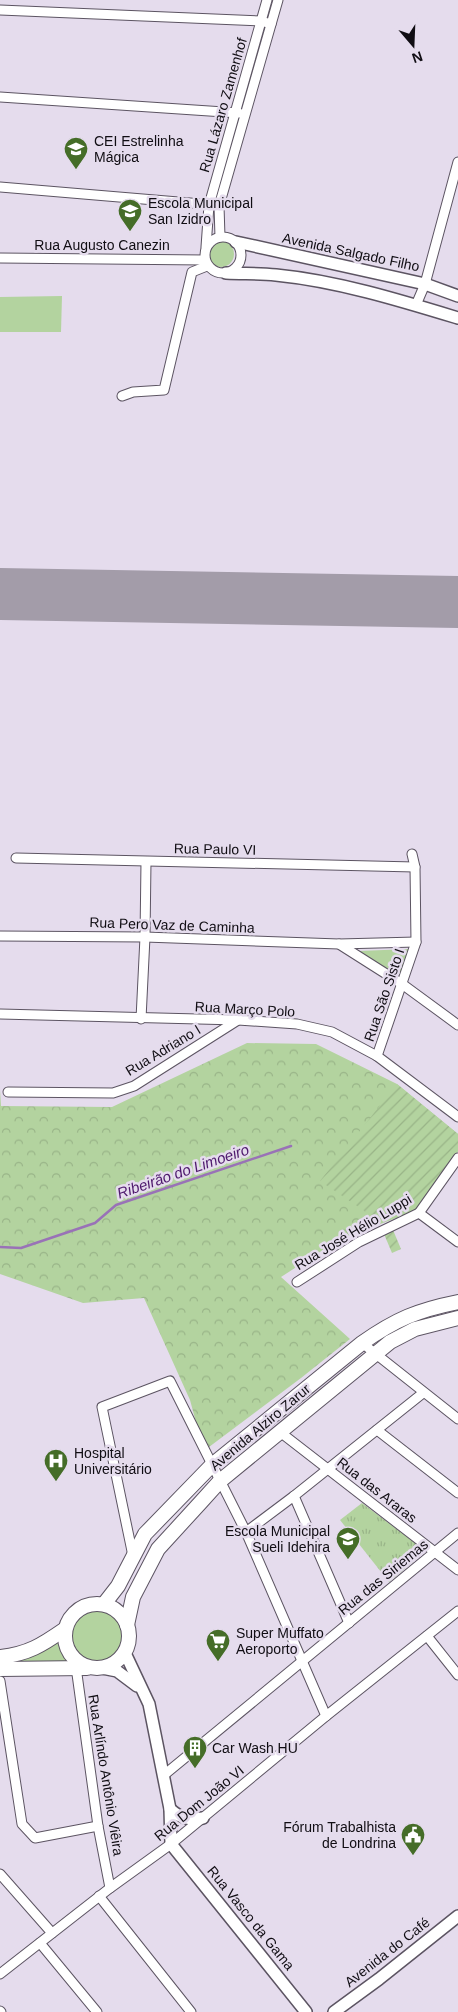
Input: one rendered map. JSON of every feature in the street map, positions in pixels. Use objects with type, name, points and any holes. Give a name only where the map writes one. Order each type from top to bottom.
[{"type":"main road","name":"Avenida Alziro Zarur","points":[[104,1604],[118,1586],[145,1534],[212,1465],[362,1343],[387,1326],[425,1308],[458,1302]]},
{"type":"main road","name":"Avenida Alziro Zarur","points":[[128,1625],[133,1597],[158,1549],[220,1481],[390,1342],[415,1329],[458,1318]]},
{"type":"main road","points":[[0,1669],[98,1668],[119,1660],[125,1653],[129,1634],[128,1625],[118,1612],[104,1604],[89,1605],[75,1612],[65,1629],[66,1645],[74,1659],[83,1665],[98,1668]]},
{"type":"main road","points":[[0,1657],[32,1650],[65,1629]]},
{"type":"street","name":"Rua Lázaro Zamenhof","points":[[220,237],[219,206],[260,21],[267,0]]},
{"type":"street","name":"Rua Lázaro Zamenhof","points":[[206,263],[209,205],[278,0]]},
{"type":"street","points":[[0,10],[260,21],[271,24]]},
{"type":"street","points":[[0,97],[240,114]]},
{"type":"street","points":[[416,305],[425,284],[458,162]]},
{"type":"street","points":[[0,186],[219,206]]},
{"type":"street","points":[[206,247],[215,238],[220,237],[232,239],[236,242],[241,258],[236,268],[226,273]]},
{"type":"street","name":"Avenida Salgado Filho","points":[[236,242],[425,284],[458,296]]},
{"type":"street","name":"Rua Augusto Canezin","points":[[0,258],[206,263]]},
{"type":"street","points":[[122,396],[132,392],[164,390],[192,272],[206,263],[215,272],[276,275],[326,283],[416,305],[458,318]]},
{"type":"street","name":"Rua São Sisto I","points":[[377,1056],[416,942],[415,867],[412,854]]},
{"type":"street","name":"Rua Paulo VI","points":[[16,858],[415,867]]},
{"type":"street","points":[[141,1019],[146,862]]},
{"type":"street","name":"Rua Pero Vaz de Caminha","points":[[2,936],[145,937],[339,944],[416,942]]},
{"type":"street","points":[[339,944],[402,984],[458,1025]]},
{"type":"street","name":"Rua Março Polo","points":[[2,1014],[238,1020],[297,1024],[332,1032],[377,1056],[458,1117]]},
{"type":"street","name":"Rua Adriano I","points":[[8,1092],[112,1093],[134,1086],[238,1020]]},
{"type":"street","name":"Rua José Hélio Luppi","points":[[297,1282],[359,1242],[419,1213],[458,1158]]},
{"type":"street","points":[[419,1213],[458,1242]]},
{"type":"street","points":[[362,1343],[458,1419]]},
{"type":"street","points":[[133,1556],[102,1407],[170,1381],[246,1532],[326,1716]]},
{"type":"street","points":[[246,1532],[423,1393]]},
{"type":"street","points":[[376,1430],[458,1494]]},
{"type":"street","name":"Rua das Araras","points":[[280,1432],[458,1570]]},
{"type":"street","points":[[294,1496],[349,1623]]},
{"type":"street","name":"Rua das Siriemas","points":[[164,1775],[458,1533]]},
{"type":"street","name":"Rua Dom João VI","points":[[0,1974],[99,1896],[171,1844],[326,1716],[458,1611]]},
{"type":"street","points":[[427,1636],[458,1675]]},
{"type":"street","points":[[125,1653],[150,1704],[170,1809],[171,1844]]},
{"type":"street","name":"Rua Arlíndo Antônio Viêira","points":[[76,1667],[98,1826],[110,1888]]},
{"type":"street","points":[[98,1668],[117,1670],[130,1678],[144,1692]]},
{"type":"street","points":[[0,1680],[22,1824],[34,1838],[98,1826]]},
{"type":"street","points":[[170,1809],[183,1818],[190,1820],[203,1818]]},
{"type":"street","name":"Rua Vasco da Gama","points":[[171,1844],[306,2012]]},
{"type":"street","points":[[0,1874],[52,1933]]},
{"type":"street","points":[[99,1896],[191,2012]]},
{"type":"street","name":"Avenida do Café","points":[[334,2012],[458,1916]]},
{"type":"street","points":[[40,1943],[97,2012]]},
{"type":"green space","points":[[221,241],[230,245],[234,254],[230,263],[221,267],[212,263],[208,254],[212,245]]},
{"type":"green space","points":[[62,296],[61,332],[0,332],[0,297]]},
{"type":"green space","points":[[409,949],[402,980],[359,951]]},
{"type":"green space","points":[[247,1043],[316,1044],[397,1084],[458,1134],[458,1151],[415,1211],[340,1239],[281,1277],[350,1339],[209,1447],[197,1426],[190,1400],[144,1298],[83,1303],[0,1274],[0,1090],[1,1106],[112,1107]]},
{"type":"green space","points":[[397,1084],[458,1134],[458,1151],[415,1211],[372,1216],[320,1181]]},
{"type":"green space","points":[[393,1230],[401,1249],[392,1253],[384,1234]]},
{"type":"green space","points":[[362,1503],[426,1551],[389,1582],[340,1520]]},
{"type":"green space","points":[[96,1610],[106,1612],[114,1618],[120,1626],[122,1636],[120,1646],[114,1654],[106,1660],[96,1662],[86,1660],[78,1654],[72,1646],[70,1636],[72,1626],[78,1618],[86,1612]]},
{"type":"green space","points":[[58,1639],[64,1656],[71,1662],[0,1663]]},
{"type":"waterway","name":"Ribeirão do Limoeiro","points":[[0,1247],[21,1248],[95,1223],[116,1205],[291,1146]]},
{"type":"runway","points":[[0,594],[458,602]]},
{"type":"place","name":"CEI Estrelinha Mágica","points":[[76,170]]},
{"type":"place","name":"Escola Municipal San Izidro","points":[[130,232]]},
{"type":"place","name":"Hospital Universitário","points":[[56,1482]]},
{"type":"place","name":"Escola Municipal Sueli Idehira","points":[[348,1560]]},
{"type":"place","name":"Super Muffato Aeroporto","points":[[218,1662]]},
{"type":"place","name":"Car Wash HU","points":[[195,1769]]},
{"type":"place","name":"Fórum Trabalhista de Londrina","points":[[413,1856]]}]
